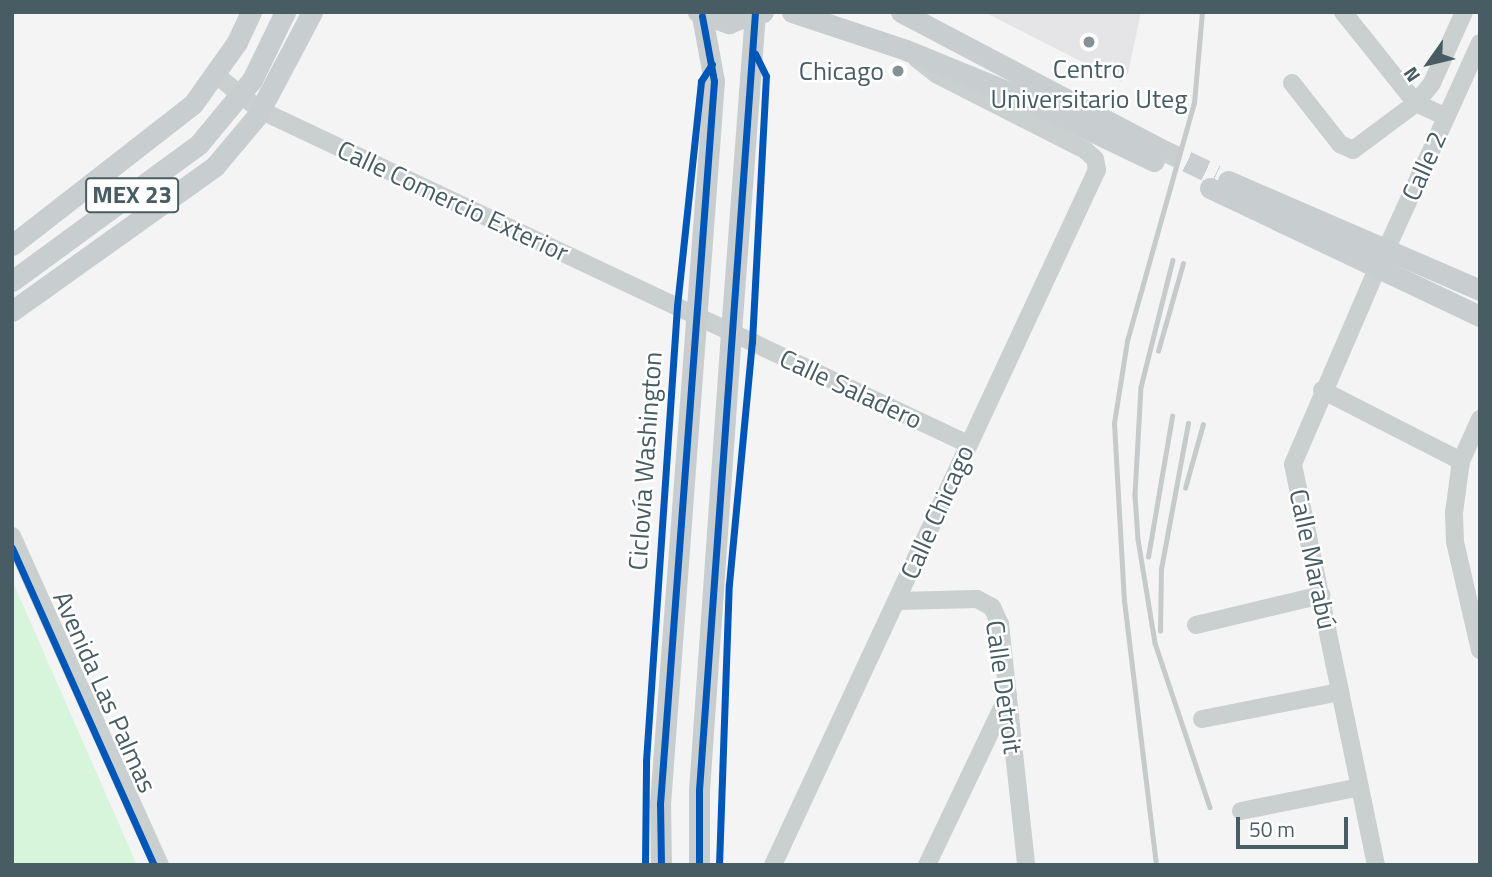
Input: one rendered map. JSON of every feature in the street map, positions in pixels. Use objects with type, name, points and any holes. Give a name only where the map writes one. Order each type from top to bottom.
[{"type":"main road","name":"MEX 23","points":[[12,281],[178,161],[240,97],[274,38],[285,12]]},
{"type":"main road","points":[[12,311],[215,166],[260,110],[312,12]]},
{"type":"main road","points":[[699,865],[699,790],[756,12]]},
{"type":"main road","points":[[661,865],[660,804],[714,81],[700,14],[729,23],[756,12],[763,12]]},
{"type":"main road","points":[[792,12],[906,50],[1157,154],[901,12]]},
{"type":"main road","points":[[12,245],[193,104],[216,75],[248,18],[274,38]]},
{"type":"main road","points":[[153,135],[178,161],[191,183]]},
{"type":"main road","points":[[111,168],[146,214]]},
{"type":"main road","points":[[1213,181],[1382,259],[1480,316]]},
{"type":"main road","points":[[1382,259],[1480,290]]},
{"type":"street","points":[[1343,12],[1416,103],[1446,117]]},
{"type":"street","points":[[1292,83],[1348,150],[1357,148],[1416,103],[1432,83],[1460,14]]},
{"type":"street","name":"Calle 2","points":[[1382,259],[1480,43]]},
{"type":"street","name":"Calle Chicago","points":[[773,865],[1097,170],[1095,159],[936,74],[906,50]]},
{"type":"street","name":"Calle Comercio Exterior","points":[[216,75],[240,97],[260,110],[697,316]]},
{"type":"street","name":"Calle Marabú","points":[[1376,865],[1293,464],[1322,390],[1382,259]]},
{"type":"street","name":"Calle Saladero","points":[[697,316],[968,443]]},
{"type":"street","points":[[1322,390],[1461,461]]},
{"type":"street","points":[[1480,419],[1461,461],[1455,488],[1455,542],[1480,650]]},
{"type":"street","name":"Avenida Las Palmas","points":[[12,536],[160,865]]},
{"type":"street","points":[[1196,625],[1321,595]]},
{"type":"street","name":"Calle Detroit","points":[[897,601],[977,599],[992,607],[1000,624],[1026,865]]},
{"type":"street","points":[[1202,719],[1340,692]]},
{"type":"street","points":[[927,865],[1008,695]]},
{"type":"street","points":[[1241,811],[1360,787]]},
{"type":"shaded area","name":"Centro Universitario Uteg","points":[[984,12],[1141,12],[1128,73],[1121,82]]},
{"type":"green space","points":[[12,580],[137,865],[12,865]]},
{"type":"tunnel","points":[[1159,148],[1216,175]]},
{"type":"railway","points":[[1156,865],[1124,602],[1114,423],[1127,341],[1194,103],[1202,12]]},
{"type":"railway","points":[[1173,260],[1141,387],[1135,495],[1138,539],[1155,643],[1210,807]]},
{"type":"railway","points":[[1158,351],[1183,263]]},
{"type":"railway","points":[[1148,557],[1172,416]]},
{"type":"railway","points":[[1160,631],[1161,569],[1188,423]]},
{"type":"railway","points":[[1185,488],[1203,424]]},
{"type":"cycle path","points":[[699,865],[699,790],[755,13]]},
{"type":"cycle path","points":[[661,865],[660,804],[714,81],[702,16]]},
{"type":"cycle path","points":[[719,865],[729,584],[752,342],[766,76],[755,53]]},
{"type":"cycle path","name":"Ciclovía Washington","points":[[645,865],[646,761],[677,306],[701,81],[712,64]]},
{"type":"cycle path","points":[[12,548],[154,865]]},
{"type":"place","name":"Centro Universitario Uteg","points":[[1089,42]]},
{"type":"place","name":"Chicago","points":[[898,71]]}]
